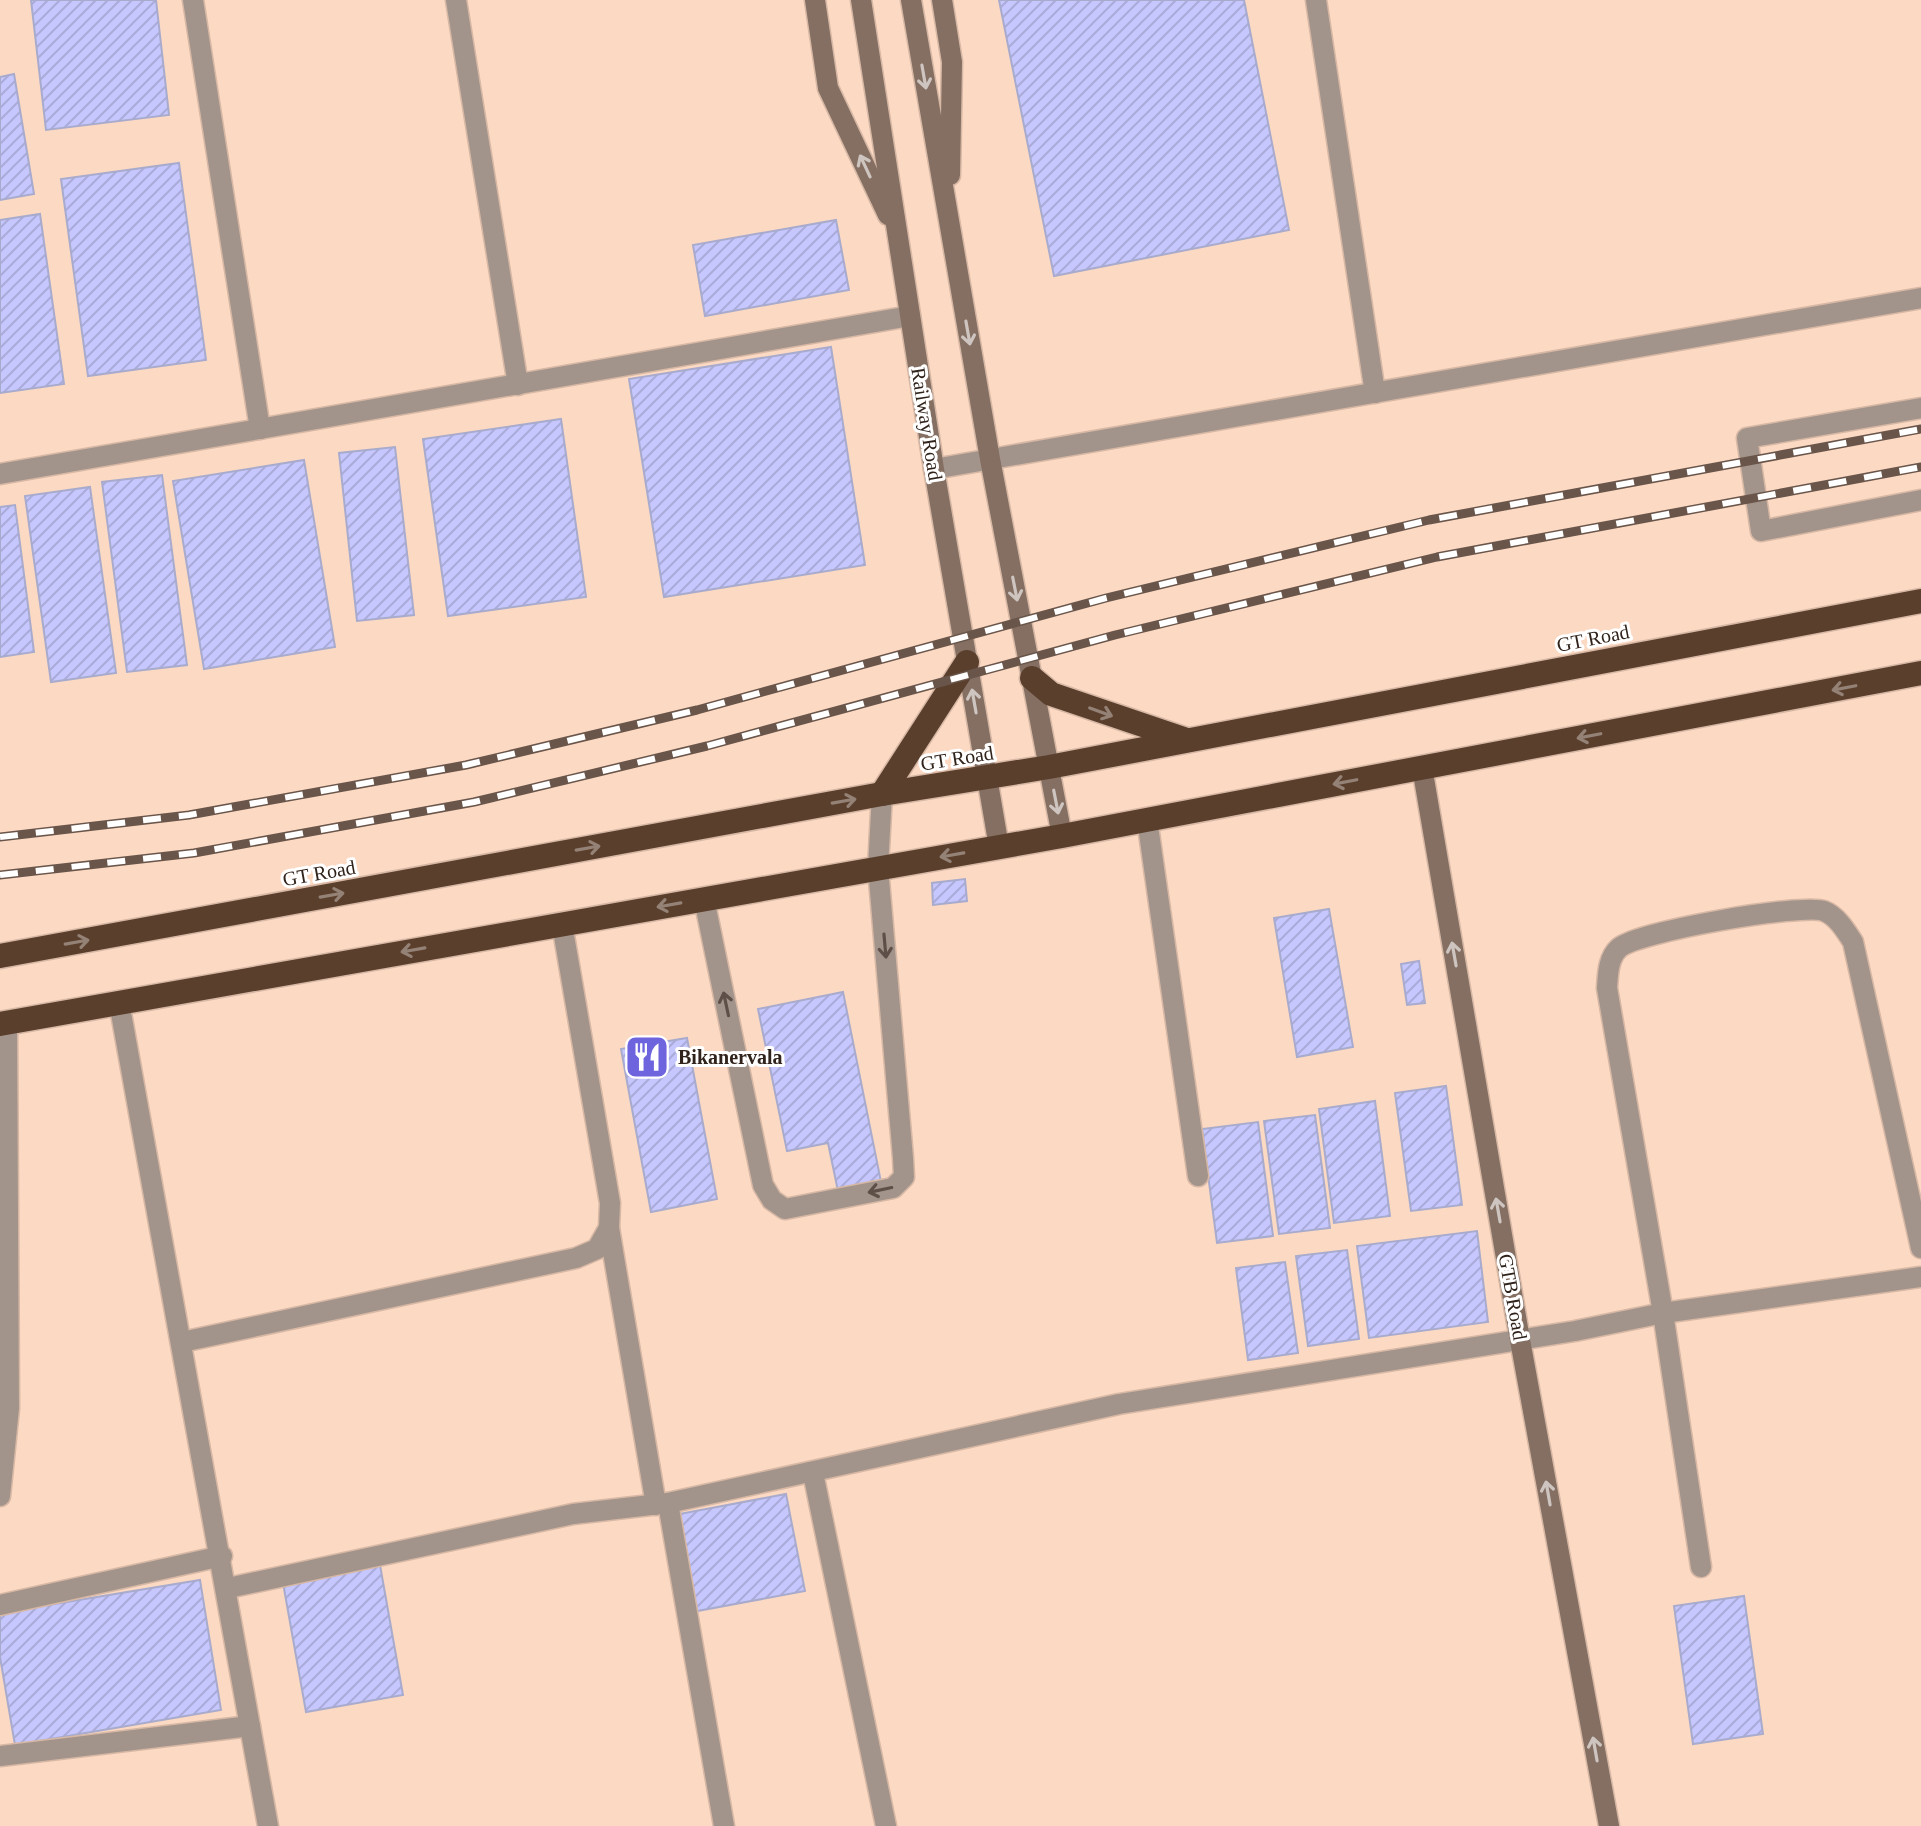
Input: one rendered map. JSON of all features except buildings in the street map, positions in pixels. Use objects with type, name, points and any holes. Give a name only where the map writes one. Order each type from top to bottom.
[{"type":"highway","name":"GT Road","points":[[0,956],[882,794],[1049,767],[1921,601]]},
{"type":"highway","points":[[882,794],[967,662]]},
{"type":"highway","points":[[4,1023],[1062,836],[1921,673]]},
{"type":"highway","points":[[1032,678],[1051,694],[1186,739]]},
{"type":"street","points":[[193,0],[260,429]]},
{"type":"street","points":[[456,0],[518,385]]},
{"type":"street","points":[[815,0],[828,88],[898,236]]},
{"type":"street","name":"Railway Road","points":[[861,0],[934,469],[999,847]]},
{"type":"street","points":[[911,0],[990,459],[1062,836]]},
{"type":"street","points":[[942,0],[952,62],[949,224]]},
{"type":"street","points":[[1316,0],[1375,393]]},
{"type":"street","points":[[934,469],[1921,298]]},
{"type":"street","points":[[0,474],[910,316]]},
{"type":"street","points":[[1921,408],[1747,438],[1761,531],[1921,500]]},
{"type":"street","name":"GTB Road","points":[[1422,767],[1520,1340],[1609,1826]]},
{"type":"street","points":[[704,899],[763,1185],[772,1200],[785,1209],[893,1188],[904,1177],[878,868],[882,794]]},
{"type":"street","points":[[1147,819],[1198,1176]]},
{"type":"street","points":[[1701,1567],[1663,1313],[1607,988],[1609,963],[1619,948],[1643,936],[1797,908],[1825,911],[1842,925],[1853,942],[1921,1248]]},
{"type":"street","points":[[562,924],[610,1203],[609,1228],[724,1826]]},
{"type":"street","points":[[119,1002],[228,1588],[268,1826]]},
{"type":"street","points":[[0,1496],[9,1408],[4,1023]]},
{"type":"street","points":[[182,1342],[576,1258],[597,1249],[609,1228]]},
{"type":"street","points":[[228,1588],[573,1514],[662,1504],[813,1473],[1119,1404],[1520,1340],[1663,1313],[1921,1277]]},
{"type":"street","points":[[813,1473],[886,1826]]},
{"type":"street","points":[[0,1605],[222,1556]]},
{"type":"street","points":[[0,1756],[250,1726]]},
{"type":"railway","points":[[0,837],[189,815],[466,765],[697,710],[1106,598],[1429,520],[1921,429]]},
{"type":"railway","points":[[0,875],[194,853],[474,802],[707,746],[1115,635],[1437,557],[1921,467]]},
{"type":"place","name":"Bikanervala","points":[[647,1057]]}]
